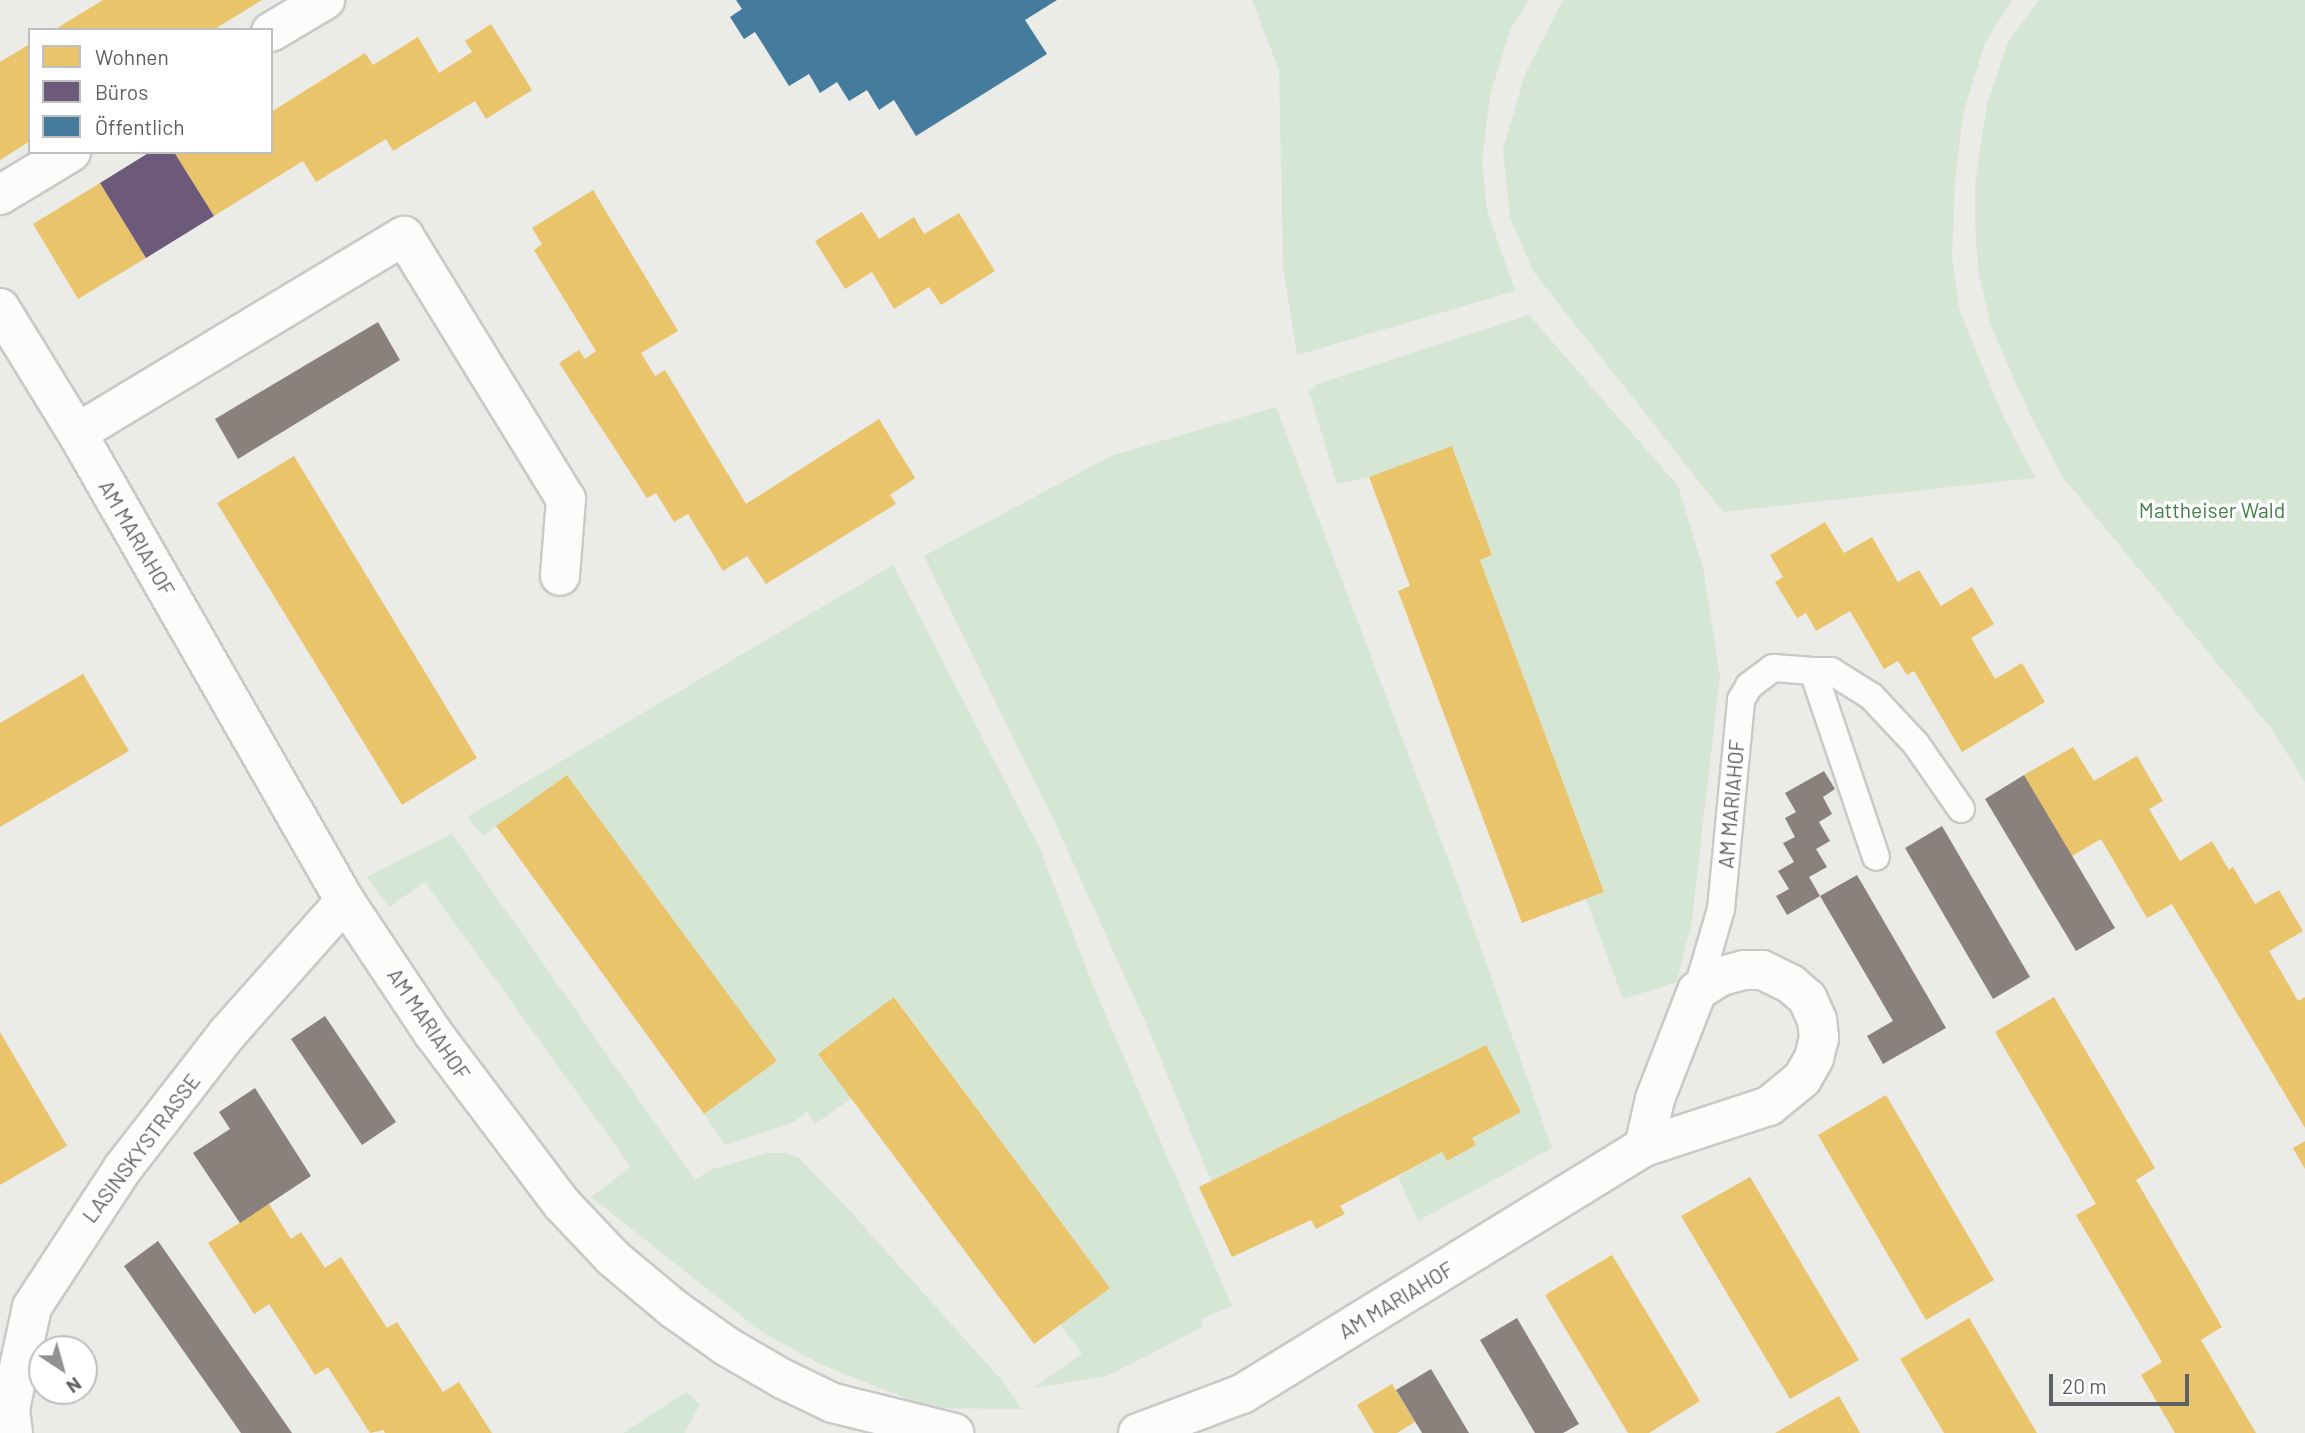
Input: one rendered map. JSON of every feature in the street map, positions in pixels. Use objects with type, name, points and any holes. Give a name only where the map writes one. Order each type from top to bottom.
[{"type":"street","points":[[273,31],[325,0]]},
{"type":"street","points":[[0,195],[68,154]]},
{"type":"street","points":[[76,433],[404,236],[566,499],[560,576]]},
{"type":"street","name":"AM MARIAHOF","points":[[0,308],[76,433],[345,901],[433,1033],[507,1135],[562,1204],[613,1258],[674,1309],[726,1346],[783,1379],[833,1403],[954,1433]]},
{"type":"street","name":"LASINSKYSTRASSE","points":[[13,1433],[10,1409],[32,1307],[44,1287],[101,1197],[212,1054],[345,901]]},
{"type":"street","name":"AM MARIAHOF","points":[[1157,1431],[1242,1394],[1644,1147],[1769,1106],[1802,1079],[1814,1058],[1819,1038],[1817,1020],[1807,999],[1776,975],[1762,970],[1744,970],[1721,976],[1697,991],[1655,1099],[1644,1147]]},
{"type":"lane","name":"AM MARIAHOF","points":[[1697,991],[1721,909],[1741,700],[1749,686],[1773,668],[1831,671],[1871,696],[1916,744],[1961,809]]},
{"type":"lane","points":[[1813,671],[1876,857]]},
{"type":"green space","points":[[1252,0],[1529,0],[1510,30],[1490,96],[1482,161],[1487,210],[1515,291],[1297,355],[1283,267],[1279,70]]},
{"type":"green space","points":[[1563,0],[2012,0],[1984,45],[1963,115],[1955,181],[1952,257],[1959,307],[1967,329],[2003,416],[2035,478],[1723,512],[1533,271],[1510,218],[1503,150],[1525,74]]},
{"type":"green space","name":"Mattheiser Wald","points":[[2039,0],[2305,0],[2305,782],[2271,728],[2061,475],[2028,410],[1991,326],[1978,270],[1975,184],[1987,104],[2008,42]]},
{"type":"green space","points":[[1529,315],[1678,486],[1703,568],[1720,675],[1692,920],[1677,982],[1623,999],[1586,899],[1604,892],[1480,560],[1492,554],[1452,446],[1369,477],[1337,484],[1309,392],[1317,384]]},
{"type":"green space","points":[[1276,407],[1460,890],[1552,1148],[1418,1221],[1398,1176],[1442,1152],[1447,1160],[1472,1138],[1521,1112],[1486,1045],[1211,1181],[1148,1028],[1057,827],[924,556],[1111,456]]},
{"type":"green space","points":[[893,565],[1040,849],[1094,988],[1232,1306],[1201,1319],[1203,1327],[1107,1376],[1033,1388],[1082,1354],[1060,1324],[1110,1288],[895,997],[818,1054],[852,1098],[815,1124],[807,1111],[794,1122],[725,1145],[704,1114],[777,1061],[567,775],[483,836],[467,817]]},
{"type":"green space","points":[[452,834],[695,1180],[710,1170],[767,1153],[786,1153],[799,1158],[1004,1383],[1022,1409],[931,1408],[822,1365],[762,1332],[591,1197],[631,1167],[425,882],[389,907],[367,877]]},
{"type":"green space","points":[[686,1392],[700,1404],[685,1433],[623,1433]]},
{"type":"building: Wohnen","points":[[103,0],[262,0],[216,28],[57,28]]},
{"type":"building: Wohnen","points":[[491,24],[532,90],[486,119],[475,101],[393,151],[386,139],[316,182],[303,161],[214,216],[175,154],[273,154],[273,111],[365,53],[373,65],[418,37],[439,73],[472,52],[465,41]]},
{"type":"building: Wohnen","points":[[28,45],[28,142],[0,160],[0,62]]},
{"type":"building: Wohnen","points":[[100,183],[146,258],[78,299],[33,224]]},
{"type":"building: Wohnen","points":[[593,190],[678,331],[641,353],[655,376],[665,370],[746,504],[879,419],[915,478],[890,495],[896,504],[766,584],[747,556],[723,571],[688,514],[674,522],[656,493],[647,498],[559,363],[579,350],[585,359],[596,351],[534,250],[542,244],[532,228]]},
{"type":"building: Wohnen","points":[[862,212],[879,239],[914,217],[924,234],[959,213],[995,271],[941,305],[929,287],[894,309],[872,272],[845,289],[815,241]]},
{"type":"building: Wohnen","points":[[1452,446],[1492,555],[1480,560],[1604,892],[1522,923],[1398,591],[1410,586],[1369,477]]},
{"type":"building: Wohnen","points":[[294,456],[477,758],[402,805],[217,503]]},
{"type":"building: Wohnen","points":[[1825,522],[1844,553],[1872,537],[1898,582],[1919,570],[1941,606],[1972,587],[1994,624],[1971,638],[1995,679],[2022,663],[2045,702],[1962,752],[1914,671],[1907,675],[1898,661],[1884,669],[1850,611],[1816,631],[1806,613],[1797,618],[1775,582],[1783,577],[1770,555]]},
{"type":"building: Wohnen","points":[[83,674],[129,751],[0,827],[0,723]]},
{"type":"building: Wohnen","points":[[2073,747],[2094,781],[2137,756],[2163,801],[2149,809],[2180,861],[2212,841],[2229,870],[2233,867],[2255,904],[2279,890],[2303,931],[2269,951],[2298,1001],[2305,997],[2305,1128],[2172,904],[2147,918],[2101,839],[2072,856],[2024,775]]},
{"type":"building: Wohnen","points":[[567,775],[777,1061],[704,1114],[496,826]]},
{"type":"building: Wohnen","points":[[894,997],[1110,1288],[1034,1344],[818,1054]]},
{"type":"building: Wohnen","points":[[2054,997],[2155,1168],[2136,1180],[2222,1327],[2201,1340],[2256,1433],[2175,1433],[2141,1375],[2162,1362],[2076,1215],[2096,1204],[1995,1032]]},
{"type":"building: Wohnen","points":[[0,1032],[67,1146],[0,1185]]},
{"type":"building: Wohnen","points":[[1486,1045],[1521,1112],[1472,1138],[1476,1145],[1447,1161],[1442,1152],[1340,1206],[1345,1214],[1316,1229],[1311,1220],[1232,1257],[1199,1187]]},
{"type":"building: Wohnen","points":[[1886,1095],[1994,1280],[1926,1320],[1818,1135]]},
{"type":"building: Wohnen","points":[[2305,1141],[2305,1169],[2293,1148]]},
{"type":"building: Wohnen","points":[[1750,1177],[1859,1360],[1790,1399],[1681,1216]]},
{"type":"building: Wohnen","points":[[269,1204],[291,1239],[301,1232],[325,1268],[341,1257],[387,1328],[397,1322],[443,1392],[459,1382],[492,1433],[385,1433],[384,1430],[370,1433],[328,1367],[315,1375],[269,1304],[254,1314],[208,1243]]},
{"type":"building: Wohnen","points":[[1612,1255],[1700,1401],[1649,1433],[1628,1433],[1545,1295]]},
{"type":"building: Wohnen","points":[[1969,1318],[2037,1433],[1944,1433],[1900,1359]]},
{"type":"building: Wohnen","points":[[1392,1384],[1415,1422],[1397,1433],[1374,1433],[1357,1405]]},
{"type":"building: Wohnen","points":[[1839,1396],[1860,1433],[1775,1433]]},
{"type":"building: Büros","points":[[147,154],[175,154],[214,216],[146,258],[100,183]]},
{"type":"building: Öffentlich","points":[[736,0],[1057,0],[1025,20],[1047,54],[916,136],[894,100],[879,110],[867,90],[849,101],[837,82],[820,93],[809,74],[789,86],[755,32],[744,39],[730,17],[742,9]]},
{"type":"building: Industrie","points":[[378,322],[400,360],[238,459],[215,419]]},
{"type":"building: Industrie","points":[[1824,771],[1835,789],[1823,797],[1832,814],[1819,822],[1830,841],[1816,849],[1827,867],[1809,877],[1820,896],[1787,915],[1776,896],[1789,889],[1778,871],[1794,862],[1783,843],[1795,837],[1785,818],[1796,812],[1785,793]]},
{"type":"building: Industrie","points":[[2024,775],[2115,928],[2076,951],[1985,799]]},
{"type":"building: Industrie","points":[[1942,826],[2030,977],[1993,999],[1905,848]]},
{"type":"building: Industrie","points":[[1857,875],[1946,1028],[1883,1064],[1867,1036],[1893,1021],[1820,896]]},
{"type":"building: Industrie","points":[[325,1016],[396,1122],[362,1145],[291,1039]]},
{"type":"building: Industrie","points":[[255,1088],[311,1176],[240,1223],[193,1153],[230,1129],[219,1112]]},
{"type":"building: Industrie","points":[[158,1241],[292,1433],[241,1433],[124,1266]]},
{"type":"building: Industrie","points":[[1517,1318],[1579,1424],[1563,1433],[1535,1433],[1480,1340]]},
{"type":"building: Industrie","points":[[1431,1369],[1469,1433],[1422,1433],[1396,1390]]}]
